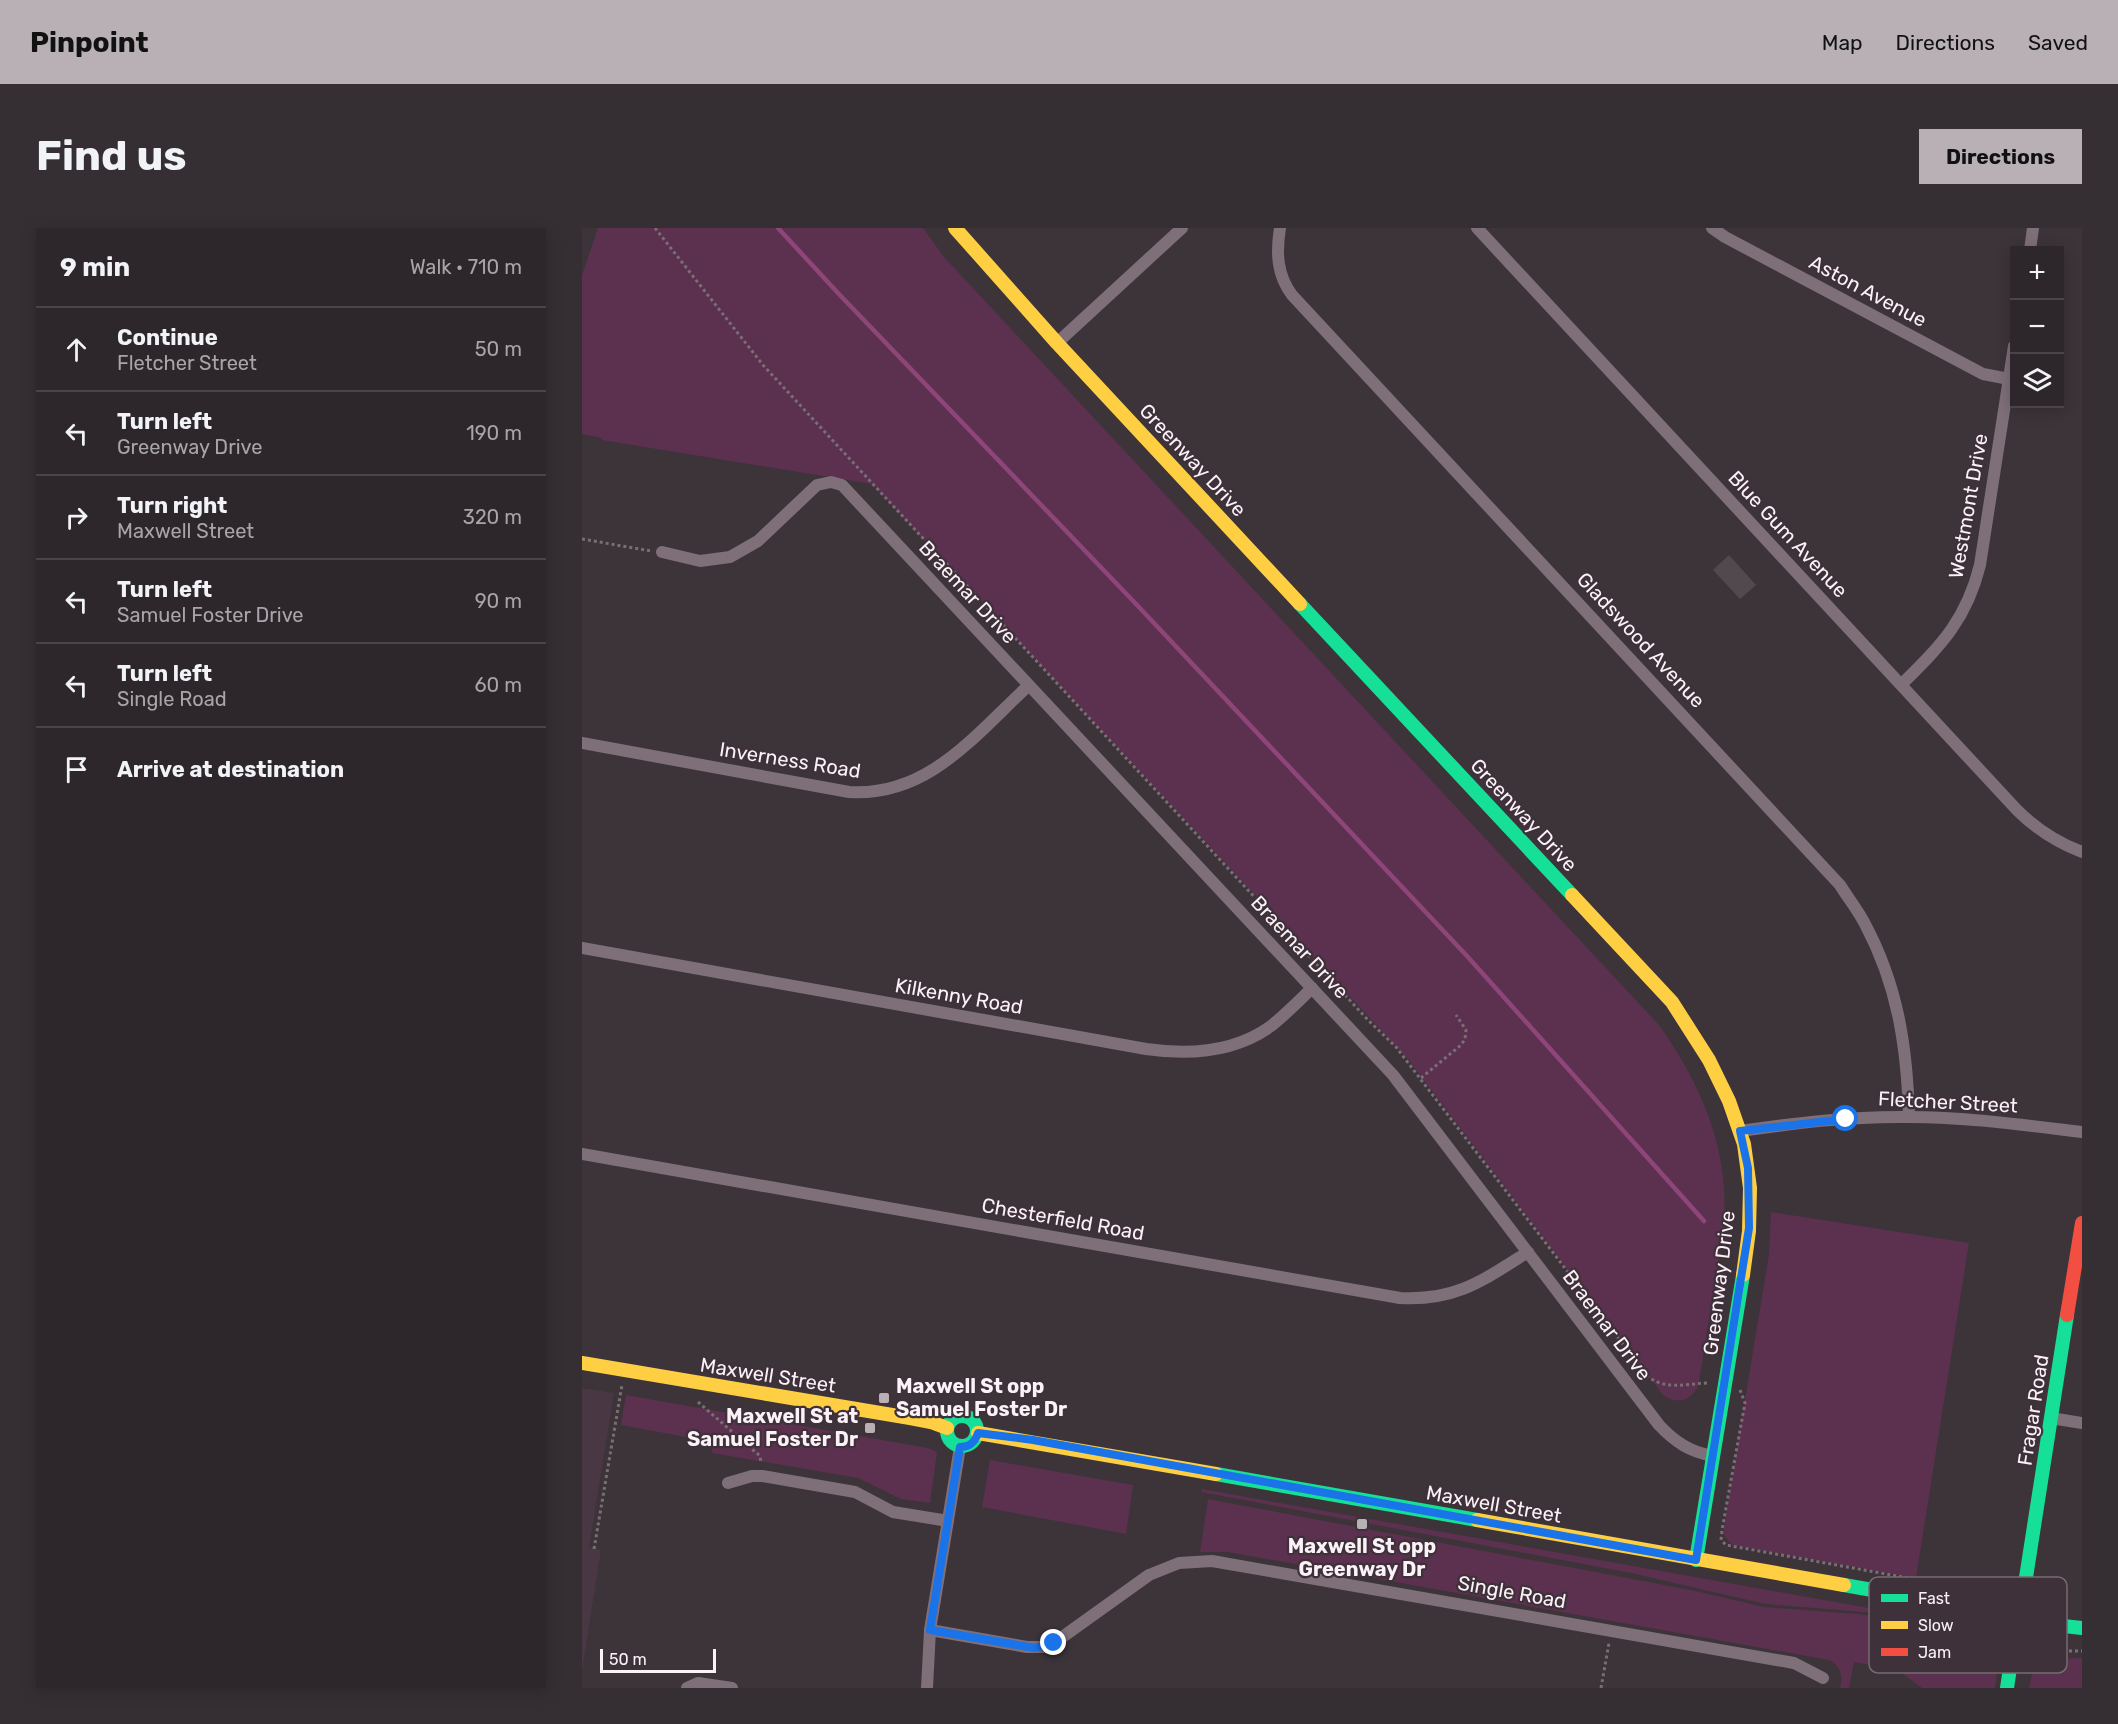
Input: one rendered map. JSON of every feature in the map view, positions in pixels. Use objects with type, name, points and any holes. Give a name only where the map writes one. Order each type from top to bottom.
[{"type":"street","name":"Greenway Drive","points":[[955,228],[1058,343],[1672,1002],[1705,1052],[1721,1083],[1740,1131],[1748,1168],[1749,1228],[1696,1560]]},
{"type":"street","points":[[1058,343],[1182,228]]},
{"type":"street","name":"Gladswood Avenue","points":[[1280,228],[1278,243],[1280,271],[1292,295],[1840,885],[1865,923],[1894,992],[1905,1054],[1909,1117]]},
{"type":"street","name":"Blue Gum Avenue","points":[[1477,228],[2027,819],[2049,836],[2082,852]]},
{"type":"street","name":"Aston Avenue","points":[[1712,228],[1983,374],[2009,379]]},
{"type":"street","points":[[2031,246],[2033,228]]},
{"type":"street","name":"Westmont Drive","points":[[1902,684],[1951,633],[1972,592],[1980,565],[2013,354]]},
{"type":"street","name":"Braemar Drive","points":[[662,552],[700,561],[730,557],[758,541],[817,485],[831,482],[847,489],[1028,686],[1393,1075],[1670,1438],[1684,1447],[1713,1456]]},
{"type":"street","name":"Inverness Road","points":[[582,743],[849,792],[874,792],[908,783],[939,767],[1028,686]]},
{"type":"street","name":"Kilkenny Road","points":[[582,948],[1146,1049],[1175,1052],[1207,1050],[1248,1038],[1272,1025],[1312,988]]},
{"type":"street","name":"Fletcher Street","points":[[1740,1131],[1834,1120],[1909,1117],[1974,1120],[2082,1132]]},
{"type":"street","name":"Chesterfield Road","points":[[582,1154],[1400,1298],[1428,1298],[1465,1289],[1477,1284],[1527,1252]]},
{"type":"street","name":"Fragar Road","points":[[2026,1577],[2082,1223]]},
{"type":"street","name":"Maxwell Street","points":[[582,1363],[910,1418],[947,1428]]},
{"type":"street","points":[[962,1416],[972,1419],[978,1428],[978,1433],[974,1442],[960,1447],[951,1442],[947,1428],[953,1419],[962,1416]]},
{"type":"street","points":[[2051,1418],[2082,1423]]},
{"type":"street","name":"Maxwell Street","points":[[978,1433],[1033,1440],[1869,1590]]},
{"type":"street","points":[[927,1688],[930,1630],[960,1447]]},
{"type":"street","points":[[728,1483],[752,1476],[762,1476],[855,1492],[893,1512],[948,1521]]},
{"type":"street","name":"Single Road","points":[[930,1630],[1027,1647],[1043,1647],[1071,1632],[1128,1588],[1149,1575],[1179,1563],[1202,1560],[1246,1565],[1794,1663],[1823,1678]]},
{"type":"street","points":[[2067,1626],[2082,1628]]},
{"type":"street","points":[[2007,1688],[2009,1673]]},
{"type":"street","points":[[687,1688],[702,1683],[732,1688]]},
{"type":"path","points":[[655,228],[763,365],[1162,799],[1368,1020],[1396,1047],[1648,1377],[1658,1384],[1672,1386],[1709,1383]]},
{"type":"path","points":[[582,539],[662,552]]},
{"type":"path","points":[[1421,1078],[1463,1042],[1466,1030],[1456,1015]]},
{"type":"path","points":[[594,1549],[624,1371]]},
{"type":"path","points":[[1739,1388],[1744,1403],[1721,1540],[1726,1545],[1905,1577]]},
{"type":"path","points":[[698,1402],[760,1456],[762,1476]]},
{"type":"path","points":[[1601,1688],[1611,1629]]},
{"type":"path","points":[[2067,1651],[2082,1651]]},
{"type":"shaded area","points":[[598,228],[923,228],[944,257],[1659,1025],[1674,1047],[1709,1117],[1722,1167],[1724,1193],[1719,1260],[1698,1387],[1691,1396],[1678,1401],[1663,1395],[1408,1059],[872,484],[602,440],[602,438],[582,434],[582,275]]},
{"type":"shaded area","points":[[1771,1212],[1969,1243],[1916,1577],[1732,1545],[1723,1534],[1769,1254]]},
{"type":"shaded area","points":[[582,1388],[614,1393],[589,1548],[601,1550],[582,1671]]},
{"type":"shaded area","points":[[626,1395],[928,1448],[937,1452],[930,1503],[901,1499],[858,1478],[712,1453],[713,1442],[621,1425]]},
{"type":"shaded area","points":[[990,1460],[1133,1485],[1126,1534],[982,1507]]},
{"type":"shaded area","points":[[1202,1489],[1869,1608],[1869,1613],[1765,1604],[1631,1573],[1201,1492]]},
{"type":"shaded area","points":[[1208,1499],[1696,1591],[1764,1607],[1869,1616],[1869,1665],[1854,1662],[1849,1688],[1840,1688],[1840,1672],[1829,1660],[1228,1552],[1200,1552]]},
{"type":"shaded area","points":[[2067,1658],[2082,1658],[2082,1688],[2029,1688],[2032,1673],[2067,1673]]},
{"type":"shaded area","points":[[1902,1673],[1997,1673],[1995,1688],[1922,1688]]},
{"type":"building","points":[[1729,555],[1756,585],[1740,599],[1713,570]]},
{"type":"waterway","points":[[778,228],[1467,956],[1704,1221]]},
{"type":"traffic: fast","points":[[1300,604],[1572,895]]},
{"type":"traffic: fast","points":[[1696,1560],[1743,1275]]},
{"type":"traffic: fast","points":[[2026,1577],[2067,1315]]},
{"type":"traffic: fast","points":[[962,1416],[973,1420],[977,1431],[973,1442],[962,1446],[951,1442],[947,1431],[951,1420],[962,1416]]},
{"type":"traffic: fast","points":[[1216,1474],[1477,1520]]},
{"type":"traffic: fast","points":[[1844,1585],[1869,1589]]},
{"type":"traffic: fast","points":[[2067,1626],[2082,1628]]},
{"type":"traffic: fast","points":[[2007,1688],[2009,1673]]},
{"type":"traffic: slow","points":[[955,228],[1057,343],[1300,604]]},
{"type":"traffic: slow","points":[[1572,895],[1672,1002],[1709,1060],[1729,1101],[1744,1144],[1750,1188],[1749,1231],[1743,1275]]},
{"type":"traffic: slow","points":[[582,1363],[910,1418],[947,1428]]},
{"type":"traffic: slow","points":[[978,1433],[1216,1474]]},
{"type":"traffic: slow","points":[[1477,1520],[1844,1585]]},
{"type":"traffic: jam","points":[[2067,1315],[2082,1223]]},
{"type":"place","name":"Maxwell St opp Samuel Foster Dr","points":[[884,1398]]},
{"type":"place","name":"Maxwell St at Samuel Foster Dr","points":[[870,1428]]},
{"type":"place","name":"Maxwell St opp Greenway Dr","points":[[1362,1524]]},
{"type":"route","points":[[1054,1643],[1035,1648],[930,1630],[960,1447],[974,1442],[978,1433],[1033,1440],[1696,1560],[1749,1228],[1748,1168],[1740,1131],[1846,1119]]}]
